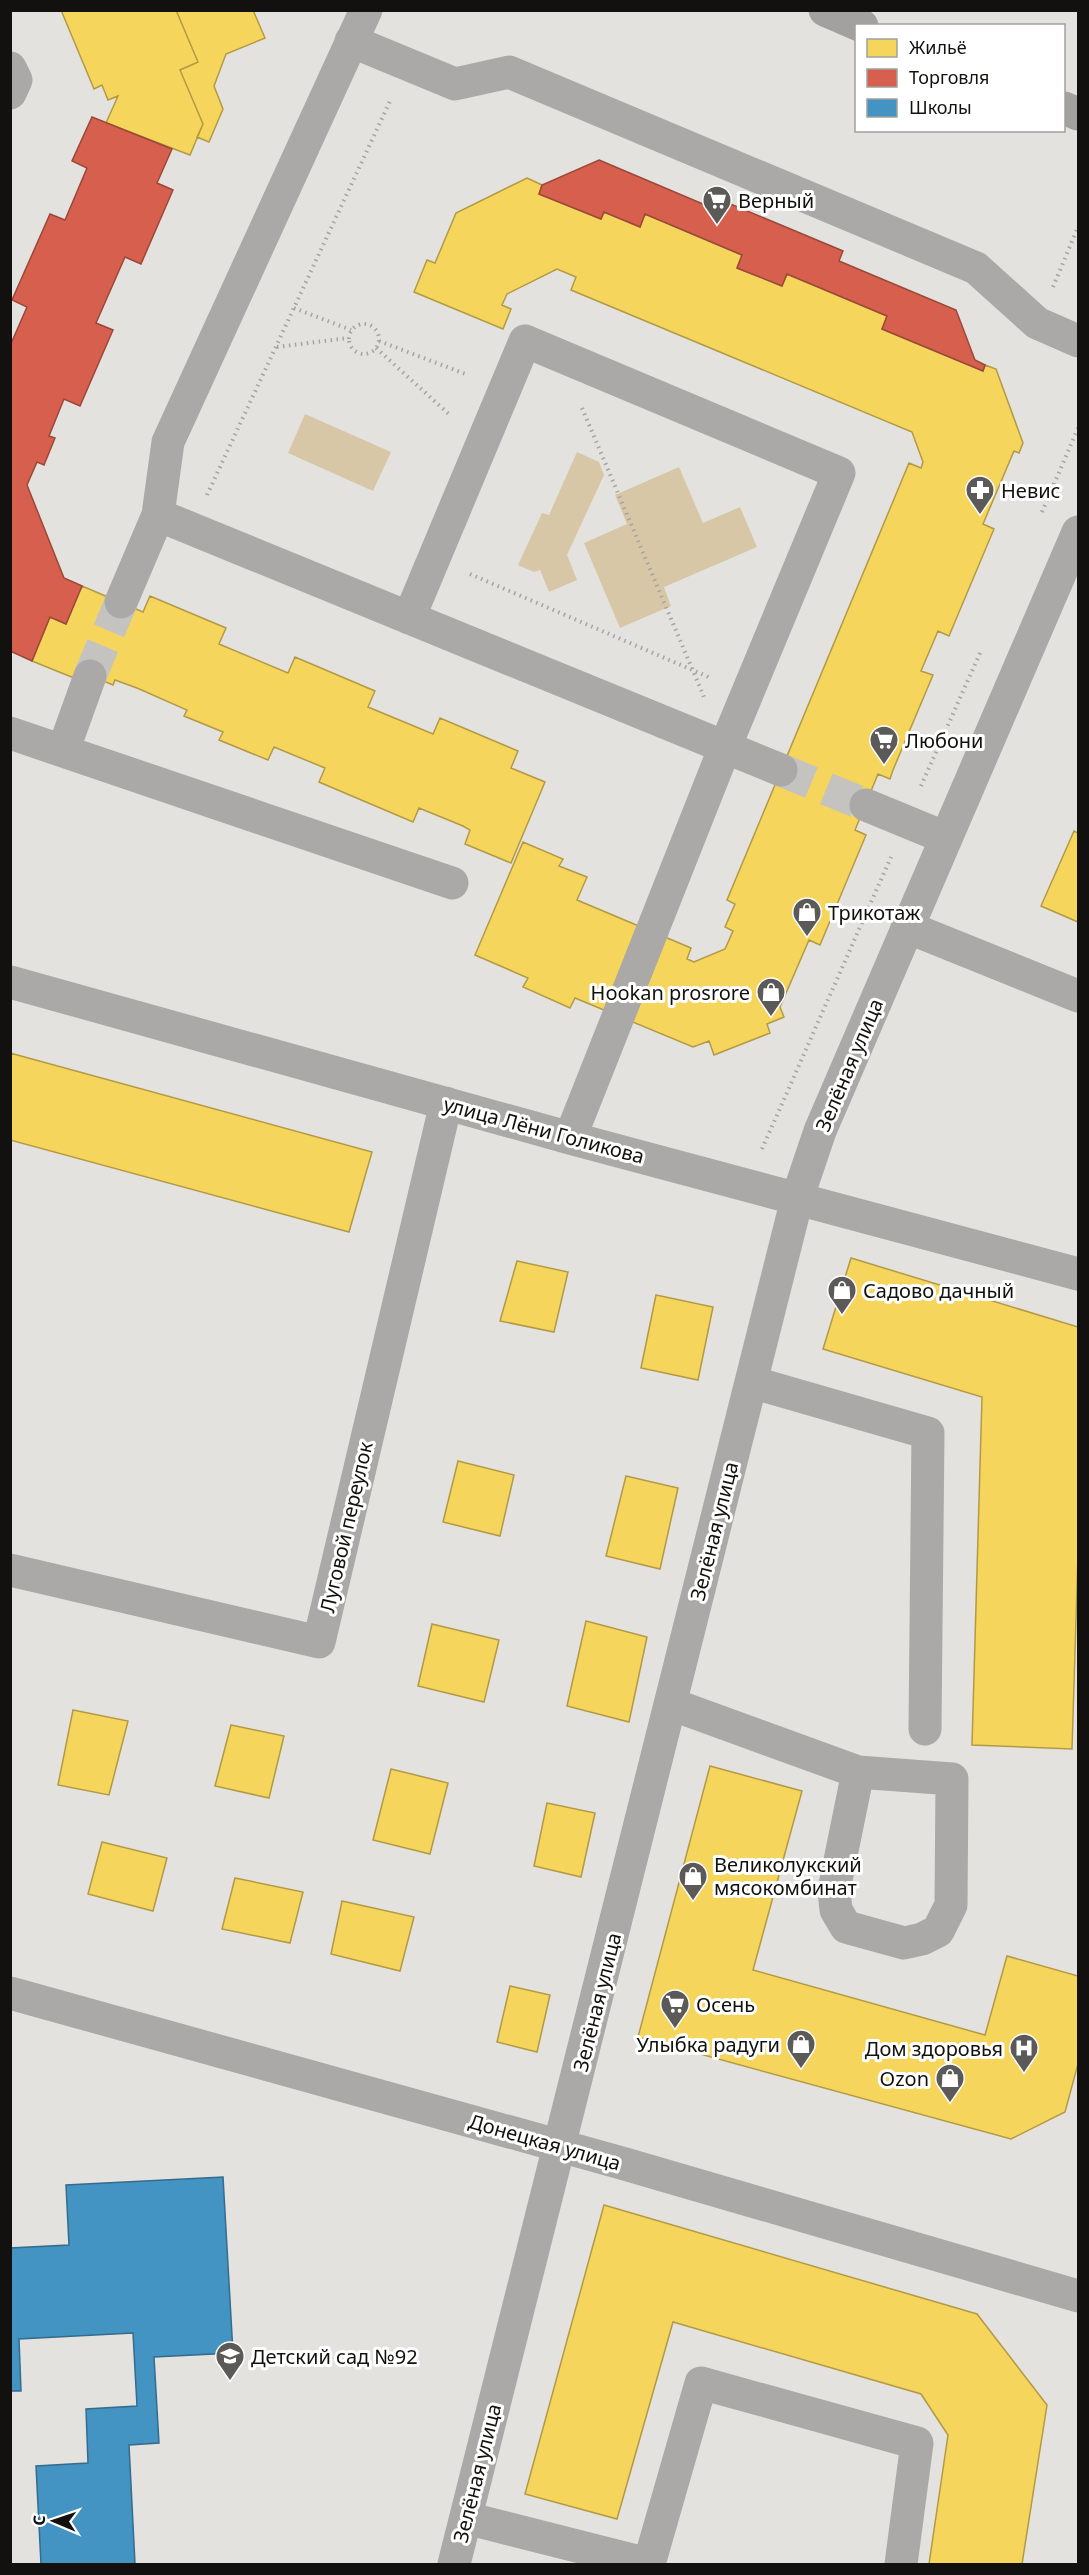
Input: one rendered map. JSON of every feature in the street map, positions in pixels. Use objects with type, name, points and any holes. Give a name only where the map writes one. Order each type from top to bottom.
[{"type":"main road","points":[[825,10],[857,24]]},
{"type":"street","points":[[121,602],[158,515],[168,442],[366,10]]},
{"type":"street","points":[[351,41],[455,84],[509,72],[976,268],[1037,324],[1078,341]]},
{"type":"street","points":[[10,68],[16,80],[10,93]]},
{"type":"street","points":[[410,618],[525,340],[839,473],[725,747],[570,1138]]},
{"type":"street","points":[[158,515],[781,770]]},
{"type":"street","name":"Зелёная улица","points":[[454,2565],[797,1199],[820,1131],[1078,532]]},
{"type":"street","points":[[63,751],[90,676]]},
{"type":"street","points":[[10,733],[452,883]]},
{"type":"street","points":[[866,805],[946,838]]},
{"type":"street","points":[[907,927],[1078,996]]},
{"type":"street","name":"улица Лёни Голикова","points":[[10,982],[570,1138],[1078,1274]]},
{"type":"street","name":"Луговой переулок","points":[[11,1571],[319,1642],[446,1103]]},
{"type":"street","points":[[751,1382],[928,1433],[925,1729]]},
{"type":"street","points":[[671,1704],[858,1772],[952,1779],[951,1905],[938,1931],[922,1939],[904,1944],[846,1927],[836,1910],[834,1890],[858,1772]]},
{"type":"street","name":"Донецкая улица","points":[[10,1992],[560,2146],[1078,2296]]},
{"type":"street","points":[[466,2518],[649,2565],[701,2383],[917,2443],[901,2565]]},
{"type":"path","points":[[192,528],[407,64]]},
{"type":"path","points":[[1037,324],[1078,227]]},
{"type":"path","points":[[294,308],[351,330]]},
{"type":"path","points":[[367,323],[378,332],[379,341],[370,353],[361,354],[354,351],[348,338],[351,330],[357,324],[367,323]]},
{"type":"path","points":[[276,347],[348,338]]},
{"type":"path","points":[[379,341],[505,389]]},
{"type":"path","points":[[376,348],[482,444]]},
{"type":"path","points":[[560,355],[725,747]]},
{"type":"path","points":[[434,558],[747,694]]},
{"type":"shaded area","points":[[305,414],[391,452],[373,491],[288,453]]},
{"type":"shaded area","points":[[577,452],[599,462],[604,475],[567,555],[577,580],[549,592],[540,570],[534,572],[518,565],[542,513],[549,515]]},
{"type":"shaded area","points":[[679,467],[703,523],[740,507],[757,547],[664,587],[671,606],[620,628],[584,543],[627,524],[615,495]]},
{"type":"building: Жильё","points":[[61,10],[176,10],[198,62],[180,70],[203,124],[190,155],[106,123],[118,96],[108,100],[102,85],[94,89]]},
{"type":"building: Жильё","points":[[176,10],[253,10],[265,38],[226,54],[214,86],[223,109],[209,142],[197,137],[203,124],[180,70],[198,62]]},
{"type":"building: Жильё","points":[[527,178],[542,185],[539,194],[601,219],[604,212],[640,227],[645,214],[742,255],[737,268],[782,286],[787,274],[887,316],[882,329],[983,371],[985,365],[996,369],[1023,443],[1019,453],[1014,451],[983,524],[994,529],[949,636],[938,631],[921,671],[933,675],[890,779],[878,774],[855,830],[866,835],[820,945],[809,940],[780,1007],[784,1017],[767,1024],[770,1033],[714,1055],[709,1041],[693,1047],[575,998],[570,1008],[523,987],[528,978],[475,955],[523,842],[563,859],[559,866],[587,877],[577,900],[691,948],[687,959],[694,962],[725,949],[733,931],[725,927],[735,904],[727,900],[909,463],[921,468],[923,462],[912,432],[571,290],[576,277],[557,269],[507,294],[502,305],[511,309],[503,329],[414,292],[427,260],[435,263],[456,213]]},
{"type":"building: Жильё","points":[[82,586],[143,612],[150,596],[226,628],[219,644],[288,673],[295,657],[375,691],[368,707],[433,734],[440,718],[518,751],[511,768],[545,782],[511,863],[465,844],[470,830],[463,826],[419,808],[413,822],[319,782],[325,768],[274,747],[268,760],[219,740],[223,732],[184,716],[187,710],[137,688],[115,680],[113,685],[77,670],[74,678],[32,661],[50,617],[66,624]]},
{"type":"building: Жильё","points":[[1074,831],[1078,833],[1078,922],[1041,906]]},
{"type":"building: Жильё","points":[[10,1053],[372,1152],[349,1232],[10,1140]]},
{"type":"building: Жильё","points":[[851,1258],[1078,1327],[1078,1555],[1072,1749],[972,1745],[982,1397],[823,1349]]},
{"type":"building: Жильё","points":[[517,1261],[568,1272],[554,1332],[500,1321]]},
{"type":"building: Жильё","points":[[656,1295],[713,1307],[698,1380],[641,1368]]},
{"type":"building: Жильё","points":[[458,1461],[514,1475],[500,1536],[443,1522]]},
{"type":"building: Жильё","points":[[626,1476],[678,1488],[660,1569],[606,1556]]},
{"type":"building: Жильё","points":[[586,1621],[647,1637],[629,1722],[567,1706]]},
{"type":"building: Жильё","points":[[432,1624],[499,1640],[484,1702],[418,1686]]},
{"type":"building: Жильё","points":[[73,1710],[128,1721],[109,1795],[58,1785]]},
{"type":"building: Жильё","points":[[231,1725],[284,1736],[269,1798],[215,1786]]},
{"type":"building: Жильё","points":[[710,1766],[802,1791],[753,1970],[985,2035],[1007,1956],[1078,1976],[1078,2064],[1065,2112],[1011,2139],[638,2037]]},
{"type":"building: Жильё","points":[[391,1769],[448,1783],[430,1854],[373,1840]]},
{"type":"building: Жильё","points":[[547,1803],[595,1813],[581,1877],[534,1866]]},
{"type":"building: Жильё","points":[[102,1842],[167,1858],[153,1911],[88,1894]]},
{"type":"building: Жильё","points":[[235,1878],[303,1892],[290,1943],[222,1929]]},
{"type":"building: Жильё","points":[[342,1901],[414,1917],[400,1971],[331,1954]]},
{"type":"building: Жильё","points":[[510,1986],[550,1995],[537,2052],[497,2042]]},
{"type":"building: Жильё","points":[[604,2205],[977,2314],[1047,2405],[1022,2564],[929,2564],[948,2435],[921,2394],[673,2322],[617,2519],[525,2494]]},
{"type":"building: Торговля","points":[[92,117],[172,149],[157,183],[173,190],[141,264],[125,257],[96,323],[113,330],[80,406],[64,399],[49,436],[55,438],[44,465],[37,462],[27,485],[64,578],[82,586],[66,624],[50,617],[32,661],[10,651],[10,346],[27,307],[12,300],[50,214],[65,220],[87,168],[72,161]]},
{"type":"building: Торговля","points":[[599,160],[717,210],[721,200],[843,251],[839,261],[956,310],[975,360],[985,365],[983,371],[882,329],[887,316],[787,274],[782,286],[737,268],[742,255],[645,214],[640,227],[604,212],[601,219],[539,194],[542,185]]},
{"type":"building: Школы","points":[[223,2177],[233,2353],[154,2357],[159,2443],[129,2445],[135,2564],[41,2564],[36,2466],[88,2463],[86,2409],[137,2406],[133,2333],[19,2339],[21,2391],[10,2391],[10,2248],[69,2245],[66,2185]]},
{"type":"tunnel","points":[[90,676],[121,602]]},
{"type":"tunnel","points":[[781,770],[866,805]]},
{"type":"place","name":"Верный","points":[[717,226]]},
{"type":"place","name":"Невис","points":[[980,516]]},
{"type":"place","name":"Любони","points":[[884,766]]},
{"type":"place","name":"Трикотаж","points":[[807,938]]},
{"type":"place","name":"Hookan prosrore","points":[[771,1018]]},
{"type":"place","name":"Садово дачный","points":[[842,1316]]},
{"type":"place","name":"Великолукский мясокомбинат","points":[[693,1902]]},
{"type":"place","name":"Осень","points":[[675,2030]]},
{"type":"place","name":"Улыбка радуги","points":[[801,2070]]},
{"type":"place","name":"Дом здоровья","points":[[1024,2074]]},
{"type":"place","name":"Ozon","points":[[950,2104]]},
{"type":"place","name":"Детский сад №92","points":[[230,2382]]}]
